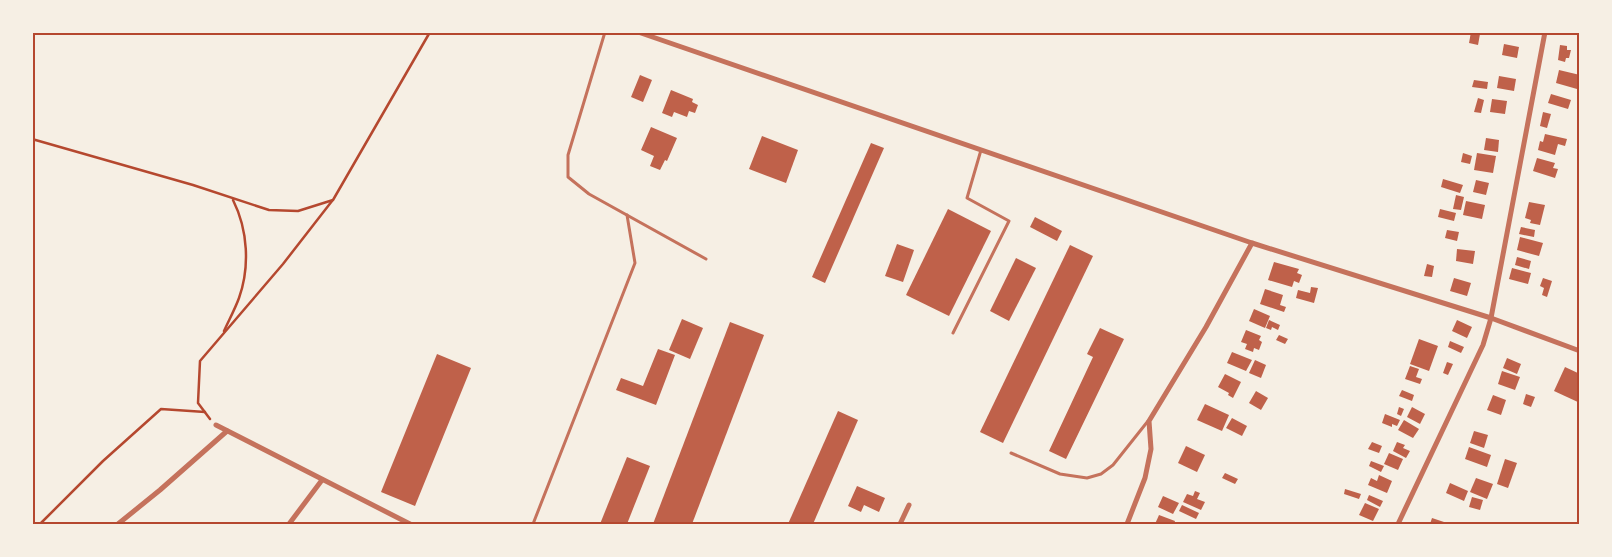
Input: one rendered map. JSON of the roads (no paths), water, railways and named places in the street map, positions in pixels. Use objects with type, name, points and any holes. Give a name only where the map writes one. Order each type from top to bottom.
[{"type":"street","points":[[638,32],[1252,243],[1491,318],[1580,351]]},
{"type":"street","points":[[1398,524],[1484,345],[1491,318],[1545,32]]},
{"type":"street","points":[[1128,524],[1145,478],[1151,449],[1148,421],[1206,326],[1252,243]]},
{"type":"street","points":[[216,425],[410,524]]},
{"type":"street","points":[[118,524],[227,431]]},
{"type":"street","points":[[289,524],[322,480]]},
{"type":"street","points":[[900,524],[909,504]]},
{"type":"lane","points":[[605,32],[568,154],[568,177],[588,194],[706,259]]},
{"type":"lane","points":[[953,333],[1009,222],[967,198],[981,150]]},
{"type":"lane","points":[[533,524],[634,263],[627,215]]},
{"type":"lane","points":[[1011,453],[1060,474],[1087,478],[1101,474],[1113,465],[1148,421]]}]
